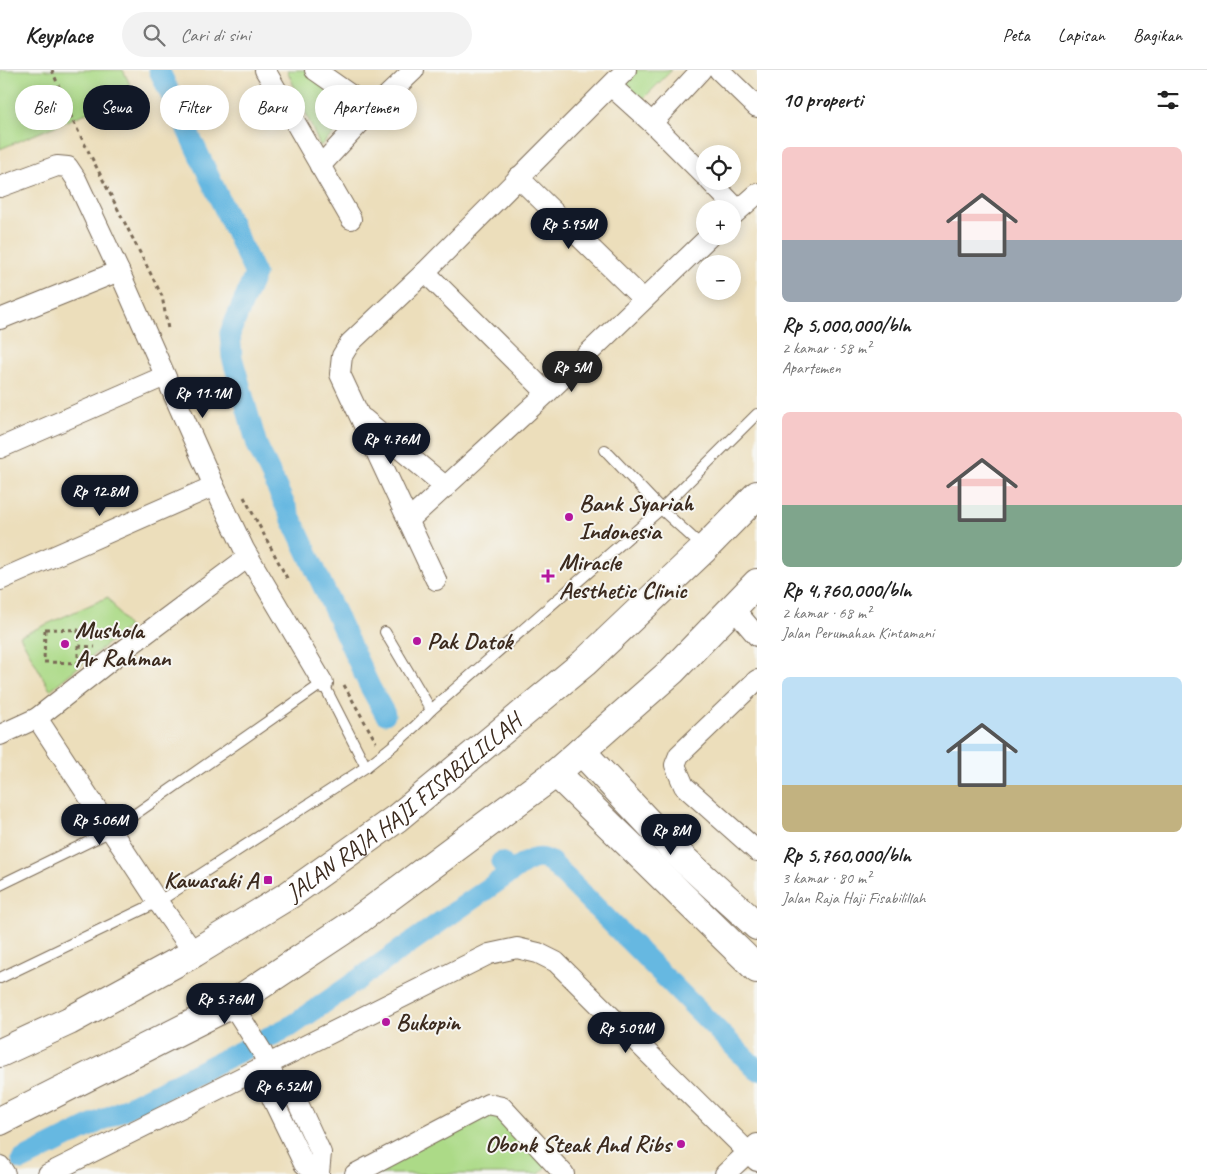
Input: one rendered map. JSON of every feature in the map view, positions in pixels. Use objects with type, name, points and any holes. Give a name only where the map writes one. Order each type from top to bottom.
[{"type":"main road","name":"JALAN RAJA HAJI FISABILILLAH","points":[[0,1054],[194,954],[289,895],[397,818],[584,663],[704,549],[757,495]]},
{"type":"main road","points":[[0,1121],[240,1015],[353,924],[556,773],[672,671],[757,583]]},
{"type":"main road","points":[[581,751],[677,853],[757,926]]},
{"type":"main road","points":[[556,773],[757,969]]},
{"type":"main road","points":[[636,852],[639,834],[648,831],[658,833]]},
{"type":"street","points":[[265,70],[351,218]]},
{"type":"street","points":[[315,70],[336,85]]},
{"type":"street","points":[[398,85],[414,70]]},
{"type":"street","points":[[436,580],[340,374],[342,356],[350,344],[425,272],[626,70]]},
{"type":"street","points":[[652,122],[701,70]]},
{"type":"street","points":[[719,70],[757,107]]},
{"type":"street","points":[[611,86],[652,122],[696,167]]},
{"type":"street","points":[[320,166],[353,130]]},
{"type":"street","points":[[0,187],[57,166],[68,168],[76,179],[119,271],[214,486],[248,557],[323,683]]},
{"type":"street","points":[[518,177],[643,299]]},
{"type":"street","points":[[717,190],[725,200]]},
{"type":"street","points":[[741,208],[757,194]]},
{"type":"street","points":[[408,522],[547,393],[700,245]]},
{"type":"street","points":[[0,319],[119,271]]},
{"type":"street","points":[[425,272],[547,393]]},
{"type":"street","points":[[0,448],[165,376]]},
{"type":"street","points":[[358,415],[446,488]]},
{"type":"street","points":[[0,580],[214,486]]},
{"type":"street","points":[[0,735],[37,718],[248,557]]},
{"type":"street","points":[[732,607],[757,636]]},
{"type":"street","points":[[757,680],[680,755],[675,765],[684,786],[757,851]]},
{"type":"street","points":[[37,718],[194,954]]},
{"type":"street","points":[[48,1174],[489,954],[517,948],[556,962],[754,1152],[725,1174]]},
{"type":"street","points":[[240,1015],[268,1065],[291,1088],[321,1153],[319,1174]]},
{"type":"street","points":[[355,1174],[488,1104],[502,1107],[554,1170]]},
{"type":"street","points":[[0,1166],[5,1174]]},
{"type":"lane","points":[[0,978],[158,902],[366,767],[415,728],[431,710],[661,508],[757,414]]},
{"type":"lane","points":[[605,450],[704,549]]},
{"type":"lane","points":[[385,632],[431,710]]},
{"type":"lane","points":[[0,885],[111,831],[323,683],[366,767]]},
{"type":"path","points":[[52,70],[72,119],[162,296],[169,333]]},
{"type":"path","points":[[241,492],[292,588]]},
{"type":"path","points":[[45,629],[78,630],[78,663],[44,662],[45,629]]},
{"type":"path","points":[[344,684],[383,754]]},
{"type":"green space","points":[[0,70],[123,70],[130,85],[83,85],[83,114],[73,118],[73,85],[15,85],[15,130],[45,130],[0,149]]},
{"type":"green space","points":[[287,70],[305,70],[322,85],[315,85],[315,130],[338,130],[320,146],[305,111],[305,85],[294,85]]},
{"type":"green space","points":[[636,70],[672,70],[641,101],[623,83]]},
{"type":"green space","points":[[108,597],[128,627],[50,690],[20,636]]},
{"type":"green space","points":[[499,1108],[552,1162],[539,1174],[350,1174]]},
{"type":"waterway","points":[[159,70],[255,274],[230,333],[232,357],[257,445],[370,687],[385,714]]},
{"type":"waterway","points":[[510,873],[530,860],[540,858],[551,862],[757,1070]]},
{"type":"waterway","points":[[22,1160],[293,1025],[510,873],[501,862]]},
{"type":"place","name":"Bank Syariah Indonesia","points":[[569,517]]},
{"type":"place","name":"Miracle Aesthetic Clinic","points":[[548,576]]},
{"type":"place","name":"Pak Datok","points":[[417,641]]},
{"type":"place","name":"Mushola Ar Rahman","points":[[65,644]]},
{"type":"place","name":"Kawasaki A","points":[[268,880]]},
{"type":"place","name":"Bukopin","points":[[386,1022]]},
{"type":"place","name":"Obonk Steak And Ribs","points":[[681,1144]]}]
